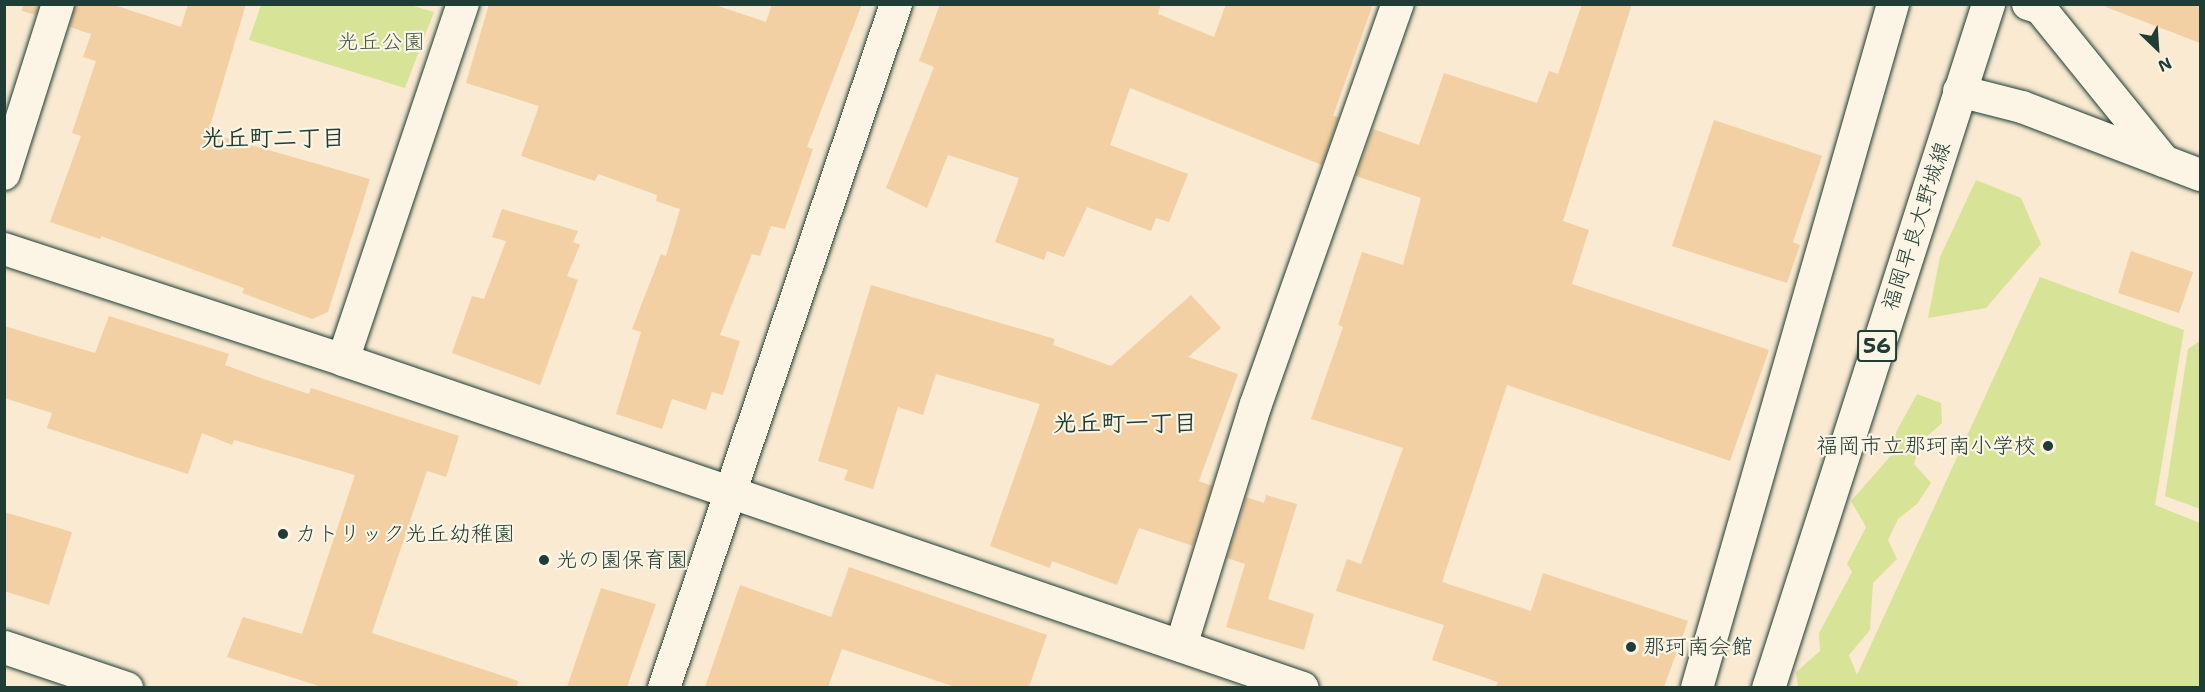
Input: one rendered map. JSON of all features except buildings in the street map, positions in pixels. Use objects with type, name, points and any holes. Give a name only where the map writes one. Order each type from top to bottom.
[{"type":"main road","name":"福岡早良大野城線","points":[[1768,687],[1988,4]]},
{"type":"main road","points":[[4,647],[126,687]]},
{"type":"street","points":[[4,174],[58,4]]},
{"type":"street","points":[[343,360],[463,4]]},
{"type":"street","points":[[664,687],[896,4]]},
{"type":"street","points":[[1181,646],[1256,404],[1398,4]]},
{"type":"street","points":[[1697,687],[1893,4]]},
{"type":"street","points":[[2028,4],[2040,8],[2165,162]]},
{"type":"street","points":[[1959,91],[2022,107],[2200,175]]},
{"type":"street","points":[[4,249],[145,298],[343,360],[1303,687]]},
{"type":"green space","name":"光丘公園","points":[[261,5],[410,5],[434,12],[405,88],[249,40]]},
{"type":"green space","points":[[1976,180],[2021,198],[2041,244],[1986,308],[1928,318],[1940,257]]},
{"type":"green space","name":"福岡市立那珂南小学校","points":[[2040,277],[2184,330],[2155,505],[2200,523],[2200,687],[1798,687],[1796,672],[1820,651],[1819,633],[1852,572],[1847,564],[1866,527],[1851,501],[1895,451],[1896,432],[1917,394],[1941,403],[1942,423],[1921,442],[1914,464],[1931,483],[1917,504],[1898,519],[1888,540],[1897,559],[1873,583],[1870,630],[1849,655],[1857,675]]},
{"type":"green space","points":[[2200,341],[2200,509],[2165,496],[2188,349]]},
{"type":"place","name":"福岡市立那珂南小学校","points":[[2048,446]]},
{"type":"place","name":"カトリック光丘幼稚園","points":[[283,534]]},
{"type":"place","name":"光の園保育園","points":[[544,560]]},
{"type":"place","name":"那珂南会館","points":[[1631,647]]},
{"type":"district","name":"光丘町二丁目","points":[[273,139]]},
{"type":"district","name":"光丘町一丁目","points":[[1125,424]]}]
